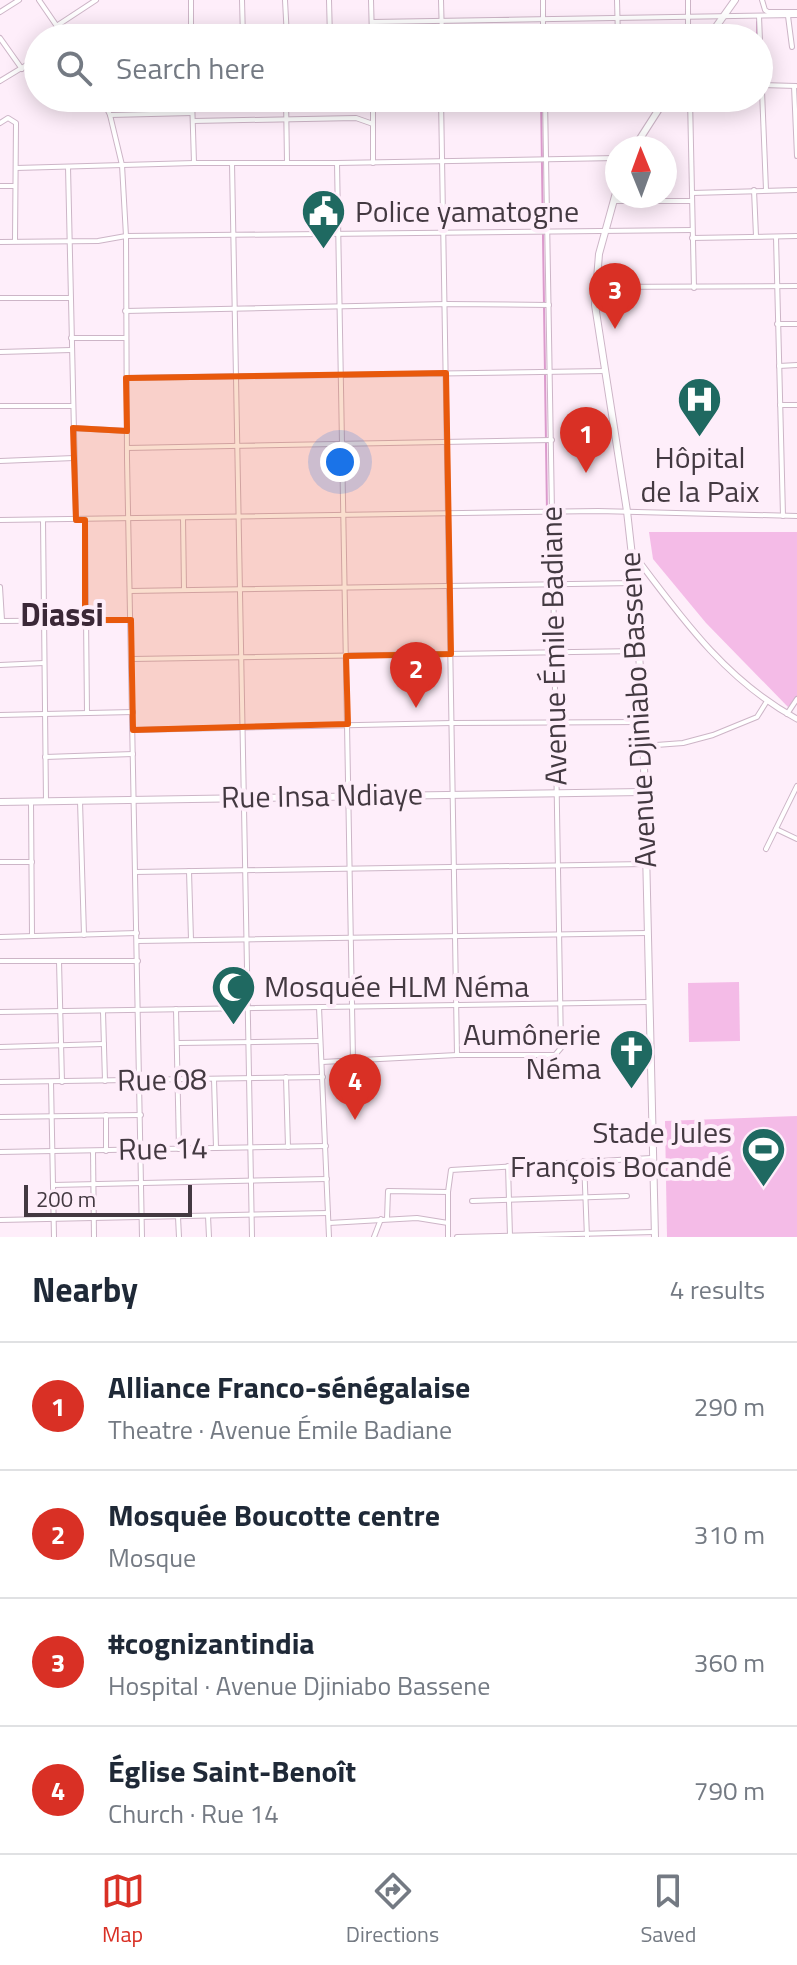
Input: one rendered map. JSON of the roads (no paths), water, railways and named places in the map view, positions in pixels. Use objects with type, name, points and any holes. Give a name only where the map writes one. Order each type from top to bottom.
[{"type":"main road","points":[[718,24],[735,0]]},
{"type":"main road","points":[[642,136],[657,112]]},
{"type":"main road","name":"Avenue Djiniabo Bassene","points":[[611,208],[595,287],[597,324],[627,511],[635,583],[643,722],[655,1234]]},
{"type":"main road","name":"Rue Insa Ndiaye","points":[[0,802],[643,792]]},
{"type":"street","points":[[0,12],[19,0]]},
{"type":"street","points":[[39,0],[56,24]]},
{"type":"street","points":[[59,24],[96,0]]},
{"type":"street","points":[[191,0],[191,24]]},
{"type":"street","points":[[242,0],[243,24]]},
{"type":"street","points":[[285,0],[286,24]]},
{"type":"street","points":[[329,0],[330,24]]},
{"type":"street","points":[[371,0],[372,22],[797,14]]},
{"type":"street","points":[[441,0],[442,24]]},
{"type":"street","points":[[543,0],[543,24]]},
{"type":"street","points":[[617,0],[617,24]]},
{"type":"street","points":[[688,0],[688,24]]},
{"type":"street","points":[[762,0],[768,12],[797,14]]},
{"type":"street","points":[[759,16],[759,24]]},
{"type":"street","points":[[788,16],[792,47]]},
{"type":"street","points":[[0,38],[22,69],[0,81]]},
{"type":"street","points":[[773,85],[796,86],[797,156]]},
{"type":"street","points":[[109,112],[122,165],[126,236],[125,338],[142,1237]]},
{"type":"street","points":[[287,112],[287,162]]},
{"type":"street","points":[[373,112],[373,163]]},
{"type":"street","points":[[322,1062],[457,1055],[441,112]]},
{"type":"street","name":"Avenue Émile Badiane","points":[[457,1055],[558,1054],[561,1048],[545,112]]},
{"type":"street","points":[[690,112],[694,288]]},
{"type":"street","points":[[762,112],[766,190]]},
{"type":"street","points":[[110,115],[192,113],[194,163]]},
{"type":"street","points":[[0,123],[8,118],[16,123],[15,241]]},
{"type":"street","points":[[193,121],[356,118],[373,124]]},
{"type":"street","points":[[16,168],[605,158]]},
{"type":"street","points":[[232,163],[252,1237]]},
{"type":"street","points":[[337,163],[353,1061]]},
{"type":"street","points":[[68,167],[76,520]]},
{"type":"street","points":[[0,186],[15,186]]},
{"type":"street","points":[[754,190],[756,237]]},
{"type":"street","points":[[692,193],[797,190]]},
{"type":"street","points":[[677,201],[692,201]]},
{"type":"street","points":[[0,242],[98,241],[126,236],[692,230]]},
{"type":"street","points":[[692,238],[797,236]]},
{"type":"street","points":[[776,237],[783,516]]},
{"type":"street","points":[[595,287],[797,286]]},
{"type":"street","points":[[0,298],[70,298]]},
{"type":"street","points":[[125,311],[446,304],[549,305]]},
{"type":"street","points":[[777,324],[797,324]]},
{"type":"street","points":[[71,338],[125,338]]},
{"type":"street","points":[[0,352],[71,350]]},
{"type":"street","points":[[779,366],[797,365]]},
{"type":"street","points":[[126,378],[606,371]]},
{"type":"street","points":[[780,405],[797,405]]},
{"type":"street","points":[[0,406],[72,406]]},
{"type":"street","points":[[73,428],[127,431]]},
{"type":"street","points":[[127,448],[552,440]]},
{"type":"street","points":[[0,461],[74,458]]},
{"type":"street","points":[[0,520],[627,511],[797,516]]},
{"type":"street","points":[[183,518],[184,590]]},
{"type":"street","points":[[43,520],[46,802]]},
{"type":"street","points":[[85,520],[87,713]]},
{"type":"street","points":[[632,552],[697,637],[724,666],[767,701],[797,719]]},
{"type":"street","points":[[130,591],[635,583]]},
{"type":"street","points":[[0,587],[1,621],[131,620]]},
{"type":"street","points":[[132,659],[639,651]]},
{"type":"street","points":[[0,665],[44,663]]},
{"type":"street","points":[[787,714],[797,699]]},
{"type":"street","points":[[643,746],[683,743],[713,735],[757,717],[767,701]]},
{"type":"street","points":[[0,715],[133,712]]},
{"type":"street","points":[[133,730],[348,724],[643,722]]},
{"type":"street","points":[[45,757],[133,754]]},
{"type":"street","points":[[766,849],[797,786]]},
{"type":"street","points":[[80,801],[84,935]]},
{"type":"street","points":[[31,802],[32,935]]},
{"type":"street","points":[[776,829],[797,839]]},
{"type":"street","points":[[0,862],[32,862]]},
{"type":"street","points":[[135,872],[645,864]]},
{"type":"street","points":[[189,871],[191,940]]},
{"type":"street","points":[[0,937],[137,933]]},
{"type":"street","points":[[137,941],[647,933]]},
{"type":"street","points":[[0,961],[138,961]]},
{"type":"street","points":[[59,961],[62,1082]]},
{"type":"street","points":[[0,1012],[649,1002]]},
{"type":"street","points":[[319,1007],[329,1237]]},
{"type":"street","points":[[176,1009],[179,1149]]},
{"type":"street","points":[[103,1011],[105,1081]]},
{"type":"street","points":[[178,1043],[320,1041]]},
{"type":"street","points":[[0,1047],[104,1044]]},
{"type":"street","points":[[286,1077],[288,1147]]},
{"type":"street","name":"Rue 08","points":[[0,1082],[323,1077]]},
{"type":"street","points":[[214,1079],[216,1148]]},
{"type":"street","points":[[51,1082],[54,1237]]},
{"type":"street","points":[[106,1115],[106,1151]]},
{"type":"street","points":[[0,1117],[141,1115]]},
{"type":"street","name":"Rue 14","points":[[0,1152],[326,1146]]},
{"type":"street","points":[[93,1151],[94,1237]]},
{"type":"street","points":[[448,1237],[451,1170],[651,1158]]},
{"type":"street","points":[[584,1161],[587,1235]]},
{"type":"street","points":[[508,1166],[510,1236]]},
{"type":"street","points":[[53,1185],[327,1179]]},
{"type":"street","points":[[374,1237],[384,1219],[388,1191],[448,1192]]},
{"type":"street","points":[[472,1201],[627,1196]]},
{"type":"street","points":[[0,1220],[328,1213]]},
{"type":"street","points":[[208,1216],[209,1237]]},
{"type":"street","points":[[178,1217],[179,1237]]},
{"type":"street","points":[[329,1223],[417,1218],[448,1223]]},
{"type":"street","points":[[457,1237],[655,1234]]},
{"type":"waterway","points":[[541,112],[548,581]]},
{"type":"place","name":"Police yamatogne","points":[[324,251]]},
{"type":"place","name":"#cognizantindia","points":[[615,329]]},
{"type":"place","name":"Hôpital de la Paix","points":[[700,439]]},
{"type":"place","name":"Alliance Franco-sénégalaise","points":[[586,473]]},
{"type":"place","name":"Mosquée Boucotte centre","points":[[416,708]]},
{"type":"place","name":"Mosquée HLM Néma","points":[[233,1026]]},
{"type":"place","name":"Aumônerie Néma","points":[[632,1091]]},
{"type":"place","name":"Église Saint-Benoît","points":[[355,1120]]},
{"type":"place","name":"Stade Jules François Bocandé","points":[[763,1189]]},
{"type":"district","name":"Diassi","points":[[62,615]]}]
